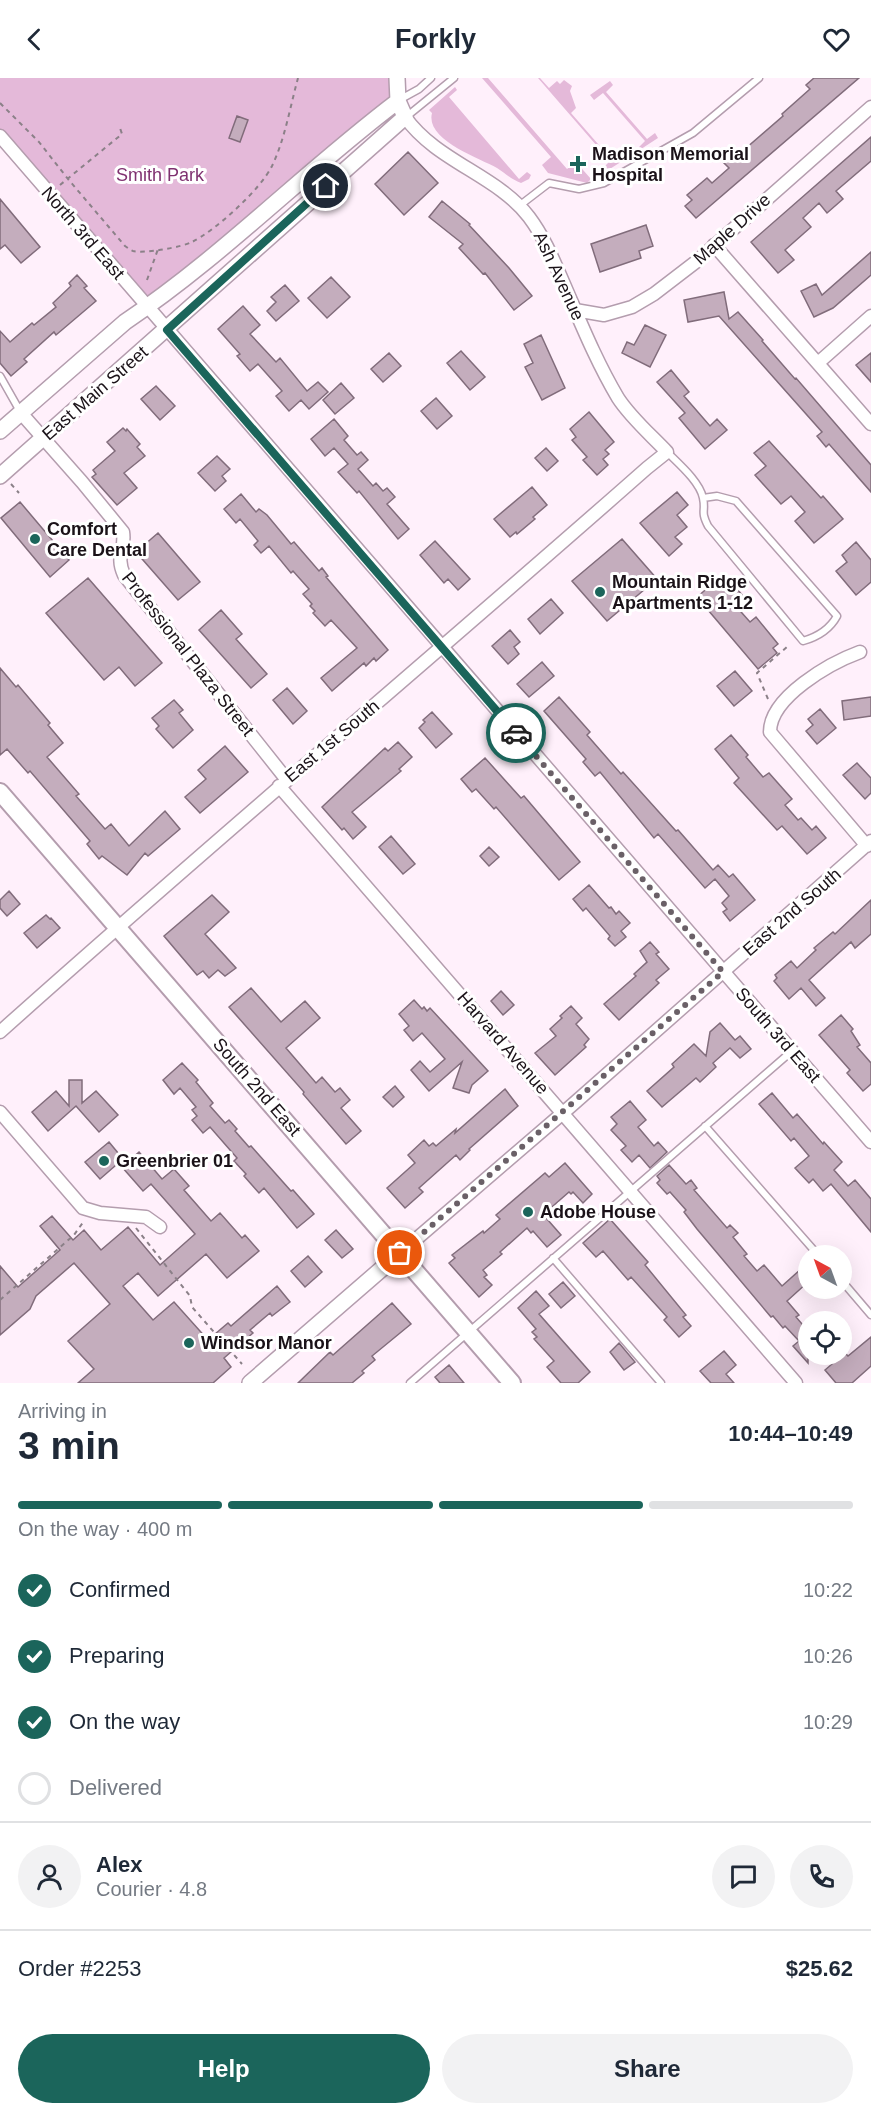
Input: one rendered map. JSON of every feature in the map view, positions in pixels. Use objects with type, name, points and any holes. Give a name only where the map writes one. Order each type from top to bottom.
[{"type":"main road","name":"South 2nd East","points":[[0,793],[512,1383]]},
{"type":"street","points":[[397,78],[398,101]]},
{"type":"street","name":"Ash Avenue","points":[[398,101],[415,132],[460,166],[511,198],[537,227],[593,349],[619,399],[667,452]]},
{"type":"street","name":"East Main Street","points":[[0,431],[125,322],[227,244],[398,101]]},
{"type":"street","name":"Maple Drive","points":[[575,310],[604,315],[632,307],[654,294],[714,245],[871,107]]},
{"type":"street","name":"East Main Street","points":[[5,479],[44,439],[405,117]]},
{"type":"street","name":"North 3rd East","points":[[2,144],[167,330]]},
{"type":"street","points":[[714,245],[871,424]]},
{"type":"street","points":[[818,363],[871,315]]},
{"type":"street","name":"South 3rd East","points":[[167,330],[871,1142]]},
{"type":"street","name":"Professional Plaza Street","points":[[21,413],[123,532],[124,538],[118,562],[123,575],[283,783]]},
{"type":"street","name":"East 1st South","points":[[0,1032],[283,783],[667,452]]},
{"type":"street","points":[[860,652],[811,678],[780,706],[770,721],[770,732],[869,844]]},
{"type":"street","name":"Harvard Avenue","points":[[283,783],[562,1113],[796,1383]]},
{"type":"street","name":"East 2nd South","points":[[250,1383],[869,844]]},
{"type":"street","points":[[0,1112],[83,1208],[100,1213],[146,1217],[160,1227]]},
{"type":"lane","points":[[398,101],[419,89],[431,78]]},
{"type":"lane","points":[[405,117],[454,78]]},
{"type":"lane","points":[[519,206],[549,183],[579,189],[604,183],[693,133],[759,78]]},
{"type":"lane","points":[[0,376],[21,413]]},
{"type":"lane","points":[[667,452],[685,469],[703,498],[702,514],[708,526],[803,641],[817,638],[837,616],[736,501],[717,496],[703,498]]},
{"type":"lane","points":[[410,1383],[792,1050]]},
{"type":"lane","points":[[705,1126],[809,1245]]},
{"type":"lane","points":[[553,1258],[661,1383]]},
{"type":"lane","points":[[852,1293],[871,1315]]},
{"type":"path","points":[[0,103],[39,142],[125,246],[134,251],[158,249],[192,242],[225,218],[260,184],[271,167],[280,144],[298,78]]},
{"type":"path","points":[[60,185],[122,134],[119,125]]},
{"type":"path","points":[[147,280],[158,249]]},
{"type":"path","points":[[5,479],[19,492]]},
{"type":"path","points":[[768,699],[757,673],[788,646]]},
{"type":"path","points":[[0,1300],[74,1235],[90,1210]]},
{"type":"path","points":[[83,1222],[94,1223]]},
{"type":"path","points":[[135,1226],[190,1296],[192,1307],[242,1364]]},
{"type":"green space","name":"Smith Park","points":[[0,78],[396,78],[392,101],[147,307],[0,136]]},
{"type":"green space","points":[[482,78],[488,78],[567,169],[576,162],[591,179],[587,183],[548,173],[542,165],[551,157]]},
{"type":"green space","points":[[538,78],[549,88],[557,81],[560,84],[564,80],[572,86],[570,91],[576,108],[571,113],[612,160],[621,155],[624,160],[605,172],[602,169],[610,161]]},
{"type":"green space","points":[[610,81],[613,85],[606,92],[647,139],[655,133],[658,138],[638,151],[636,150],[645,141],[603,93],[594,100],[590,95]]},
{"type":"green space","points":[[455,87],[457,90],[449,97],[519,179],[527,172],[531,175],[529,179],[521,183],[515,180],[497,168],[455,147],[437,132],[429,110]]},
{"type":"building","points":[[814,78],[859,78],[696,218],[685,206],[692,200],[687,195],[707,178],[712,183],[729,168],[722,161],[734,151],[738,155],[783,116],[782,114],[810,89],[806,85]]},
{"type":"building","points":[[237,116],[248,120],[240,142],[229,138]]},
{"type":"building","points":[[871,137],[871,161],[836,191],[843,199],[827,213],[819,203],[803,218],[811,227],[785,250],[794,260],[778,273],[751,242]]},
{"type":"building","points":[[408,152],[438,183],[404,215],[375,184]]},
{"type":"building","points":[[0,199],[40,247],[21,263],[5,245],[0,249]]},
{"type":"building","points":[[442,201],[470,224],[532,296],[514,310],[485,273],[483,274],[459,248],[463,244],[429,217]]},
{"type":"building","points":[[646,225],[653,246],[639,251],[641,258],[600,272],[591,244]]},
{"type":"building","points":[[871,252],[871,275],[833,308],[814,317],[801,291],[816,284],[822,295]]},
{"type":"building","points":[[77,275],[87,286],[84,288],[96,301],[56,335],[54,332],[24,359],[27,362],[11,376],[0,363],[0,331],[10,342],[32,323],[34,325],[56,307],[53,303],[71,286],[69,283]]},
{"type":"building","points":[[331,277],[350,297],[327,318],[308,298]]},
{"type":"building","points":[[285,285],[299,301],[276,321],[267,311],[276,302],[271,297]]},
{"type":"building","points":[[724,292],[729,319],[738,312],[871,465],[871,492],[829,444],[826,447],[817,436],[822,432],[719,316],[688,322],[684,300]]},
{"type":"building","points":[[243,306],[260,325],[250,334],[276,362],[280,358],[307,391],[318,382],[328,392],[309,409],[301,400],[289,411],[276,396],[282,391],[258,364],[250,371],[237,356],[240,354],[218,329]]},
{"type":"building","points":[[645,325],[666,335],[650,367],[622,353],[627,342],[634,345]]},
{"type":"building","points":[[541,335],[565,388],[542,400],[525,367],[533,363],[524,344]]},
{"type":"building","points":[[461,351],[485,377],[470,390],[447,363]]},
{"type":"building","points":[[389,353],[401,366],[383,382],[371,369]]},
{"type":"building","points":[[871,353],[871,382],[856,365]]},
{"type":"building","points":[[671,370],[689,392],[684,396],[710,426],[717,419],[727,430],[705,449],[679,418],[685,413],[657,382]]},
{"type":"building","points":[[341,383],[354,398],[335,414],[323,400]]},
{"type":"building","points":[[156,386],[175,406],[160,420],[141,399]]},
{"type":"building","points":[[436,398],[452,416],[437,429],[421,411]]},
{"type":"building","points":[[589,412],[614,442],[605,450],[609,454],[603,459],[608,465],[597,475],[583,460],[587,457],[572,440],[576,437],[570,429]]},
{"type":"building","points":[[334,419],[348,436],[344,440],[357,455],[361,452],[368,460],[358,469],[373,486],[376,483],[383,491],[387,488],[395,497],[387,504],[409,529],[398,539],[359,491],[357,493],[338,472],[348,464],[334,448],[325,456],[311,439]]},
{"type":"building","points":[[123,428],[126,431],[127,429],[140,444],[137,447],[145,456],[124,473],[137,488],[117,505],[92,477],[96,474],[93,470],[115,451],[107,442]]},
{"type":"building","points":[[769,441],[843,519],[814,543],[795,521],[805,512],[791,496],[781,504],[755,475],[766,466],[754,453]]},
{"type":"building","points":[[546,448],[558,461],[547,471],[535,458]]},
{"type":"building","points":[[217,456],[230,469],[222,476],[226,481],[215,491],[198,473]]},
{"type":"building","points":[[532,487],[547,505],[533,517],[535,519],[510,537],[494,519]]},
{"type":"building","points":[[677,492],[688,505],[677,515],[687,527],[675,537],[682,544],[669,556],[640,523]]},
{"type":"building","points":[[241,494],[256,512],[259,509],[267,515],[291,544],[294,542],[319,571],[322,568],[328,576],[326,577],[388,650],[376,661],[374,658],[366,666],[364,663],[332,691],[321,678],[357,648],[331,620],[325,626],[313,613],[315,611],[310,606],[312,604],[303,594],[309,589],[293,571],[291,573],[269,546],[261,553],[254,545],[258,541],[240,519],[236,523],[224,509]]},
{"type":"building","name":"Comfort Care Dental","points":[[20,502],[69,560],[50,577],[1,518]]},
{"type":"building","points":[[158,533],[200,582],[178,600],[136,552]]},
{"type":"building","points":[[622,539],[657,579],[607,621],[572,581]]},
{"type":"building","points":[[435,541],[470,579],[458,590],[448,579],[444,583],[420,555]]},
{"type":"building","points":[[856,542],[871,560],[871,582],[856,595],[836,571],[847,562],[842,555]]},
{"type":"building","points":[[724,574],[743,596],[734,604],[750,622],[756,617],[778,644],[773,648],[777,653],[758,669],[697,597]]},
{"type":"building","points":[[88,578],[162,663],[135,686],[119,667],[104,680],[46,613]]},
{"type":"building","points":[[551,599],[563,613],[540,634],[528,619]]},
{"type":"building","points":[[221,610],[242,634],[236,639],[267,674],[251,688],[199,630]]},
{"type":"building","points":[[510,630],[520,642],[514,647],[519,654],[508,664],[492,646]]},
{"type":"building","points":[[542,662],[554,676],[529,697],[517,684]]},
{"type":"building","points":[[0,668],[16,687],[18,685],[50,723],[48,725],[63,743],[47,757],[79,794],[76,796],[105,829],[111,824],[129,846],[165,811],[180,829],[148,856],[145,853],[127,875],[102,856],[99,859],[87,844],[90,841],[30,771],[28,773],[7,749],[0,755]]},
{"type":"building","points":[[735,671],[752,691],[734,706],[717,686]]},
{"type":"building","points":[[287,688],[307,711],[293,724],[273,700]]},
{"type":"building","points":[[559,697],[590,732],[587,735],[621,774],[623,772],[713,870],[718,865],[729,877],[733,874],[755,900],[730,921],[723,912],[727,909],[722,903],[729,896],[715,879],[705,888],[658,834],[654,838],[600,772],[595,776],[583,762],[586,759],[544,711]]},
{"type":"building","points":[[871,697],[871,716],[844,720],[842,701]]},
{"type":"building","points":[[174,700],[183,710],[179,713],[193,730],[173,748],[156,729],[159,726],[152,718]]},
{"type":"building","points":[[820,709],[836,728],[817,744],[806,731],[813,725],[808,719]]},
{"type":"building","points":[[432,712],[452,734],[436,748],[419,728],[425,722],[423,720]]},
{"type":"building","points":[[731,735],[763,777],[769,773],[792,799],[785,805],[798,820],[801,818],[812,830],[816,826],[826,838],[807,854],[782,826],[777,830],[734,783],[739,778],[715,749]]},
{"type":"building","points":[[398,742],[412,757],[399,769],[401,771],[352,812],[366,827],[353,839],[322,807],[385,748],[388,751]]},
{"type":"building","points":[[225,746],[248,772],[200,813],[185,797],[206,779],[198,770]]},
{"type":"building","points":[[485,758],[521,798],[524,796],[580,862],[559,880],[496,807],[494,809],[476,789],[472,792],[461,779]]},
{"type":"building","points":[[857,763],[871,778],[871,793],[865,799],[843,775]]},
{"type":"building","points":[[391,836],[415,864],[403,874],[379,847]]},
{"type":"building","points":[[489,847],[499,857],[489,866],[480,856]]},
{"type":"building","points":[[589,885],[609,908],[611,907],[616,914],[619,911],[630,923],[621,931],[626,937],[615,946],[608,939],[610,936],[586,908],[583,911],[573,899]]},
{"type":"building","points":[[9,891],[20,904],[7,916],[0,908],[0,900]]},
{"type":"building","points":[[212,895],[229,912],[205,934],[236,968],[225,976],[218,970],[209,978],[203,971],[197,975],[164,936]]},
{"type":"building","points":[[871,900],[871,934],[855,948],[851,942],[809,980],[825,998],[816,1006],[801,988],[789,999],[774,981],[777,978],[775,975],[791,961],[797,968],[816,950],[814,948],[833,932],[835,934]]},
{"type":"building","points":[[46,915],[60,928],[37,948],[24,933]]},
{"type":"building","points":[[650,942],[659,952],[656,954],[669,969],[656,980],[659,983],[619,1020],[604,1004],[636,976],[634,974],[647,962],[640,951]]},
{"type":"building","points":[[251,988],[281,1022],[305,1001],[320,1018],[286,1048],[316,1083],[322,1077],[335,1092],[340,1088],[350,1100],[341,1108],[361,1131],[346,1144],[303,1094],[304,1092],[229,1007]]},
{"type":"building","points":[[501,991],[514,1005],[503,1015],[491,1001]]},
{"type":"building","points":[[414,1000],[422,1009],[424,1007],[427,1011],[430,1008],[488,1071],[472,1085],[469,1093],[453,1088],[462,1062],[429,1091],[411,1070],[420,1061],[430,1072],[445,1059],[422,1033],[413,1041],[404,1030],[409,1026],[399,1014]]},
{"type":"building","points":[[571,1006],[582,1018],[576,1024],[589,1039],[584,1045],[586,1047],[555,1075],[535,1053],[556,1036],[550,1029]]},
{"type":"building","points":[[841,1015],[853,1029],[851,1031],[860,1045],[857,1047],[871,1063],[871,1084],[863,1091],[847,1073],[850,1070],[819,1035]]},
{"type":"building","points":[[720,1023],[735,1040],[740,1036],[751,1049],[740,1058],[730,1048],[713,1063],[716,1067],[700,1082],[696,1078],[662,1107],[647,1091],[674,1067],[672,1064],[694,1044],[706,1056],[710,1032]]},
{"type":"building","points":[[182,1063],[198,1080],[196,1082],[213,1103],[210,1106],[225,1123],[229,1120],[249,1147],[251,1146],[314,1214],[297,1228],[264,1188],[259,1193],[244,1176],[246,1174],[234,1161],[237,1158],[210,1127],[203,1133],[192,1120],[197,1116],[192,1110],[196,1107],[180,1088],[174,1094],[163,1080]]},
{"type":"building","points":[[69,1080],[82,1080],[82,1103],[96,1091],[118,1115],[99,1132],[76,1106],[48,1131],[32,1112],[56,1091],[69,1106]]},
{"type":"building","points":[[395,1086],[404,1097],[393,1107],[383,1097]]},
{"type":"building","points":[[505,1089],[518,1106],[469,1149],[460,1160],[456,1155],[419,1188],[423,1192],[405,1208],[387,1188],[415,1163],[408,1155],[424,1140],[429,1146],[433,1143],[436,1146],[456,1129],[455,1133]]},
{"type":"building","points":[[772,1093],[793,1118],[797,1114],[842,1162],[834,1170],[848,1186],[855,1180],[871,1199],[871,1232],[831,1184],[823,1191],[813,1179],[809,1183],[795,1168],[809,1156],[794,1138],[791,1141],[759,1104]]},
{"type":"building","points":[[630,1101],[646,1120],[638,1127],[654,1146],[658,1142],[667,1152],[650,1168],[639,1155],[632,1162],[621,1150],[626,1146],[611,1130],[617,1124],[611,1117]]},
{"type":"building","name":"Greenbrier 01","points":[[109,1142],[123,1159],[100,1179],[85,1162]]},
{"type":"building","points":[[139,1152],[162,1179],[174,1169],[189,1186],[184,1190],[211,1221],[220,1213],[242,1238],[245,1235],[259,1251],[227,1278],[206,1254],[158,1296],[138,1273],[123,1286],[153,1320],[174,1302],[208,1340],[228,1323],[231,1326],[277,1286],[290,1302],[272,1316],[270,1313],[250,1330],[253,1333],[224,1358],[231,1367],[213,1383],[78,1383],[94,1369],[68,1341],[110,1304],[74,1263],[36,1296],[30,1309],[0,1335],[0,1266],[18,1287],[60,1250],[40,1226],[52,1216],[73,1240],[84,1230],[101,1250],[128,1227],[160,1265],[195,1234],[151,1184],[143,1191],[122,1167]]},
{"type":"building","points":[[565,1163],[592,1194],[583,1203],[573,1192],[571,1194],[569,1192],[545,1213],[549,1217],[547,1219],[561,1235],[547,1247],[533,1231],[531,1233],[527,1228],[500,1252],[502,1254],[483,1270],[487,1275],[484,1277],[492,1285],[479,1297],[449,1263],[455,1258],[452,1255],[500,1219],[496,1215],[545,1173],[549,1177]]},
{"type":"building","points":[[669,1165],[686,1184],[691,1180],[697,1188],[694,1190],[727,1228],[730,1225],[738,1233],[733,1237],[747,1254],[744,1256],[757,1271],[764,1265],[782,1286],[798,1272],[798,1291],[787,1301],[798,1314],[796,1317],[798,1340],[785,1326],[783,1328],[773,1316],[771,1317],[697,1229],[684,1212],[686,1210],[670,1192],[667,1194],[657,1183],[660,1180],[657,1176]]},
{"type":"building","points":[[610,1219],[648,1262],[645,1265],[686,1315],[683,1317],[691,1326],[679,1337],[664,1320],[667,1317],[631,1277],[628,1280],[603,1251],[596,1257],[583,1243]]},
{"type":"building","points":[[336,1230],[353,1249],[342,1258],[325,1240]]},
{"type":"building","points":[[308,1256],[322,1272],[305,1287],[291,1271]]},
{"type":"building","points":[[563,1282],[575,1296],[561,1308],[549,1294]]},
{"type":"building","points":[[536,1291],[549,1306],[539,1314],[590,1372],[578,1383],[561,1383],[547,1367],[554,1361],[534,1339],[537,1337],[532,1332],[536,1329],[518,1308]]},
{"type":"building","points":[[392,1303],[411,1324],[372,1356],[375,1360],[362,1371],[364,1373],[352,1383],[298,1383],[330,1352],[333,1355]]},
{"type":"building","points":[[871,1337],[871,1366],[852,1383],[836,1383],[825,1370],[831,1365],[852,1365],[852,1353]]},
{"type":"building","points":[[798,1342],[798,1352],[793,1346]]},
{"type":"building","points":[[619,1343],[635,1362],[624,1370],[610,1352]]},
{"type":"building","points":[[724,1351],[736,1365],[726,1374],[734,1383],[711,1383],[700,1371]]},
{"type":"building","points":[[449,1365],[464,1383],[440,1383],[435,1377]]},
{"type":"way so far","points":[[400,1253],[723,972],[516,733]]},
{"type":"place","name":"Madison Memorial Hospital","points":[[578,164]]},
{"type":"place","name":"Comfort Care Dental","points":[[35,539]]},
{"type":"place","name":"Mountain Ridge Apartments 1-12","points":[[600,592]]},
{"type":"place","name":"Greenbrier 01","points":[[104,1161]]},
{"type":"place","name":"Adobe House","points":[[528,1212]]},
{"type":"place","name":"Windsor Manor","points":[[189,1343]]},
{"type":"route","points":[[326,186],[167,330],[516,733]]}]
